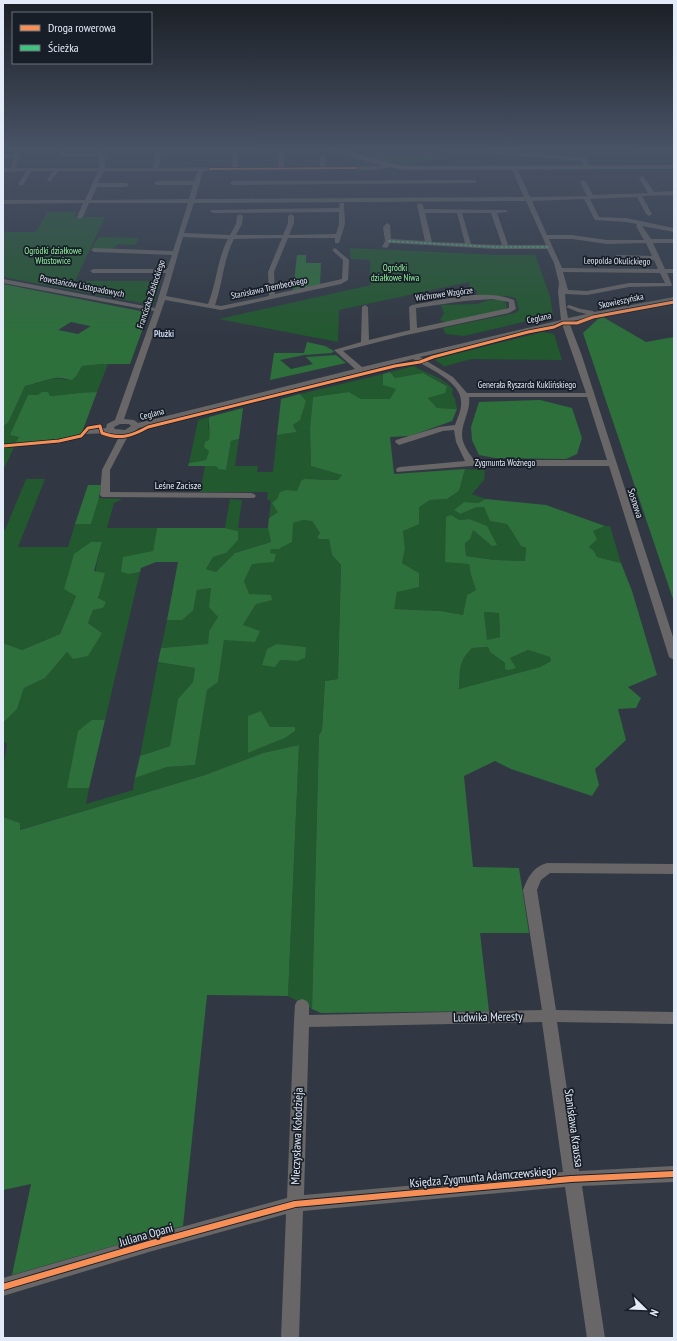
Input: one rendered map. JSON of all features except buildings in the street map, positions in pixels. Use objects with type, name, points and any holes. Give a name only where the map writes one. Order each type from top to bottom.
[{"type":"street","points":[[80,217],[82,213]]},
{"type":"street","name":"Franciszka Zabłockiego","points":[[129,423],[126,402],[162,297],[188,213]]},
{"type":"street","name":"Stanisława Trembeckiego","points":[[162,297],[224,307],[345,280],[346,260],[335,248],[342,224],[342,213]]},
{"type":"street","points":[[422,213],[429,243]]},
{"type":"street","points":[[459,213],[469,246]]},
{"type":"street","points":[[494,213],[506,247]]},
{"type":"street","points":[[534,213],[559,270],[568,320]]},
{"type":"street","points":[[595,213],[597,219],[623,220],[674,230]]},
{"type":"street","points":[[211,306],[217,290],[224,252],[239,224],[240,216]]},
{"type":"street","points":[[272,296],[271,272],[291,223],[290,216]]},
{"type":"street","points":[[563,292],[591,293],[629,285],[669,285],[649,242],[639,226],[641,223]]},
{"type":"street","points":[[387,225],[386,244],[429,243],[469,246],[550,247]]},
{"type":"street","points":[[181,235],[232,237],[339,236]]},
{"type":"street","points":[[546,237],[572,237],[607,242],[674,242]]},
{"type":"street","points":[[94,250],[175,253]]},
{"type":"street","points":[[617,258],[657,258]]},
{"type":"street","name":"Leopolda Okulickiego","points":[[559,270],[674,271]]},
{"type":"street","points":[[93,271],[170,271]]},
{"type":"street","name":"Powstańców Listopadowych","points":[[3,281],[157,310]]},
{"type":"street","points":[[563,292],[569,307],[568,320]]},
{"type":"street","name":"Wichrowe Wzgórze","points":[[361,370],[338,350],[365,342],[414,332],[509,311],[513,309],[512,301],[504,298],[472,298],[412,307],[414,332]]},
{"type":"street","name":"Skowieszyńska","points":[[568,320],[596,312],[674,299]]},
{"type":"street","points":[[365,307],[365,342]]},
{"type":"street","points":[[569,307],[580,311],[596,312]]},
{"type":"street","name":"Skowieszyńska","points":[[568,320],[628,307]]},
{"type":"street","name":"Ceglana","points":[[129,423],[172,417],[509,332],[548,324],[560,325],[568,320]]},
{"type":"street","name":"Ceglana","points":[[509,332],[524,327],[568,320]]},
{"type":"street","name":"Sosnowa","points":[[568,320],[611,463],[674,657]]},
{"type":"street","points":[[414,357],[451,379],[461,389],[464,395],[466,408],[459,427],[458,437],[471,463]]},
{"type":"street","name":"Generała Ryszarda Kuklińskiego","points":[[464,395],[590,395]]},
{"type":"street","points":[[129,423],[133,430],[116,431],[129,423]]},
{"type":"street","points":[[400,442],[442,429],[459,427]]},
{"type":"street","name":"Leśne Zacisze","points":[[116,431],[114,453],[106,470],[106,495],[251,496]]},
{"type":"street","name":"Zygmunta Woźnego","points":[[400,470],[471,463],[611,463]]},
{"type":"street","name":"Stanisława Kraussa","points":[[596,1338],[571,1179],[549,1026],[550,1016],[530,890],[532,883],[538,874],[548,868],[674,869]]},
{"type":"street","name":"Ludwika Meresty","points":[[302,1013],[674,1018]]},
{"type":"street","name":"Mieczysława Kołodzieja","points":[[290,1338],[302,1013]]},
{"type":"street","name":"Księdza Zygmunta Adamczewskiego","points":[[295,1204],[571,1179],[674,1174]]},
{"type":"street","name":"Juliana Opani","points":[[3,1287],[149,1244],[295,1204]]},
{"type":"green space","name":"Ogródki działkowe Włostowice","points":[[47,213],[76,213],[74,217],[105,217],[75,281],[161,281],[153,305],[3,277],[3,232],[36,232]]},
{"type":"green space","points":[[99,237],[139,238],[135,245],[117,244],[113,250],[91,249]]},
{"type":"green space","name":"Ogródki działkowe Niwa","points":[[350,248],[498,255],[535,255],[550,296],[553,315],[464,336],[446,334],[443,328],[515,313],[519,310],[516,298],[507,296],[479,296],[477,295],[477,290],[470,289],[469,282],[339,310],[338,342],[219,319],[371,285],[370,260],[351,259]]},
{"type":"green space","points":[[297,255],[306,255],[306,263],[321,263],[320,285],[293,290]]},
{"type":"green space","points":[[3,284],[145,312],[148,314],[130,364],[82,366],[72,380],[60,378],[48,379],[25,386],[8,423],[3,426]],"holes":[[[71,322],[91,326],[78,334],[58,330]]]},
{"type":"green space","points":[[489,300],[504,300],[507,307],[503,310],[447,323],[440,320],[444,313],[441,305],[477,304]]},
{"type":"green space","points":[[603,317],[646,342],[674,337],[674,599],[583,333],[598,319]]},
{"type":"green space","points":[[543,332],[554,334],[562,360],[471,359],[442,367],[443,365],[436,361],[436,359]]},
{"type":"green space","points":[[307,342],[325,346],[334,351],[332,353],[304,355],[280,360],[291,369],[313,364],[306,357],[336,355],[346,363],[270,380],[274,353],[304,353]]},
{"type":"green space","points":[[108,364],[97,392],[50,396],[10,434],[19,437],[16,443],[51,440],[81,435],[79,439],[14,447],[3,471],[3,426],[8,423],[25,386],[56,378],[67,380],[77,375],[82,366]]},
{"type":"green space","points":[[414,366],[439,378],[453,389],[452,394],[455,399],[457,409],[437,408],[428,398],[447,385],[423,373],[395,378],[390,372]]},
{"type":"green space","points":[[390,372],[395,378],[423,373],[447,386],[445,393],[428,398],[437,408],[457,409],[452,421],[410,436],[390,437],[394,474],[465,469],[459,491],[447,499],[430,500],[419,507],[419,524],[403,531],[405,549],[402,563],[419,573],[419,587],[397,592],[394,609],[441,611],[463,615],[467,595],[476,590],[469,564],[445,562],[446,517],[451,515],[459,520],[469,519],[487,526],[497,545],[492,546],[473,530],[470,539],[465,543],[466,556],[495,560],[525,561],[526,548],[521,546],[507,524],[490,521],[484,507],[477,507],[460,514],[454,510],[464,502],[478,503],[486,499],[546,505],[605,526],[593,531],[597,539],[589,547],[594,551],[597,557],[621,563],[632,591],[657,675],[628,687],[641,698],[636,708],[618,709],[626,740],[595,769],[599,785],[592,796],[511,769],[495,761],[464,776],[473,867],[519,868],[529,933],[480,933],[489,1011],[321,1013],[312,1009],[319,735],[322,730],[325,681],[338,679],[341,565],[332,555],[329,539],[319,539],[317,537],[320,533],[312,521],[303,520],[293,523],[292,542],[279,549],[271,549],[270,553],[276,554],[274,562],[252,564],[244,581],[249,594],[271,595],[272,600],[256,604],[243,625],[260,631],[255,642],[224,640],[218,682],[207,690],[195,765],[167,767],[135,778],[140,756],[170,746],[178,699],[193,682],[195,668],[158,662],[161,648],[208,644],[209,631],[218,617],[209,607],[211,588],[197,590],[193,611],[182,620],[167,620],[178,562],[156,562],[141,568],[140,572],[129,574],[121,572],[123,557],[153,551],[157,528],[225,528],[238,531],[238,540],[226,553],[213,557],[206,569],[216,572],[235,553],[271,542],[268,528],[269,518],[278,512],[272,503],[277,499],[280,492],[286,490],[297,491],[301,481],[304,479],[338,480],[342,475],[311,466],[310,428],[313,397],[349,392],[361,399],[390,399],[396,389],[383,385],[383,374]],"holes":[[[484,612],[499,613],[500,637],[487,640]],[[488,647],[490,652],[505,663],[505,669],[509,670],[516,668],[510,658],[528,650],[550,657],[551,661],[540,667],[459,689],[461,667],[464,658],[472,648]]]},
{"type":"green space","points":[[383,374],[383,385],[397,389],[390,399],[361,399],[349,392],[313,397],[310,428],[311,466],[343,475],[338,480],[316,479],[301,481],[297,492],[286,490],[278,512],[269,518],[271,501],[267,499],[268,492],[200,492],[205,466],[216,466],[226,470],[231,441],[239,439],[235,466],[258,466],[257,472],[273,472],[277,435],[297,432],[293,424],[306,402],[300,394]]},
{"type":"green space","points":[[42,392],[48,392],[50,396],[97,392],[81,435],[15,444],[19,437],[10,435],[28,395],[38,395]]},
{"type":"green space","points":[[300,394],[306,401],[300,420],[293,425],[297,432],[277,435],[281,399]]},
{"type":"green space","points":[[540,400],[572,408],[582,438],[577,454],[566,459],[495,458],[479,455],[472,440],[471,427],[479,402]]},
{"type":"green space","points":[[243,408],[239,439],[231,441],[226,470],[219,469],[216,466],[188,466],[189,463],[206,460],[209,451],[204,447],[205,442],[209,440],[210,437],[209,417]]},
{"type":"green space","points":[[209,417],[208,427],[211,433],[209,451],[206,460],[189,463],[198,420]]},
{"type":"green space","points":[[465,469],[485,470],[484,480],[472,494],[486,499],[478,503],[464,502],[454,510],[460,514],[477,507],[485,507],[490,521],[507,524],[521,546],[526,548],[525,561],[495,560],[466,556],[465,543],[473,530],[492,546],[469,519],[459,520],[446,517],[446,531],[469,564],[476,590],[467,595],[463,615],[441,611],[393,609],[397,592],[419,573],[402,563],[405,549],[403,531],[418,507],[430,500],[447,499],[459,491]]},
{"type":"green space","points":[[26,479],[45,479],[18,547],[68,547],[75,524],[91,523],[99,498],[123,499],[114,503],[107,528],[157,528],[153,551],[129,574],[140,572],[105,720],[92,720],[67,788],[89,788],[86,804],[133,790],[135,778],[167,767],[195,765],[207,690],[218,682],[224,640],[243,625],[256,604],[270,595],[249,595],[244,581],[252,563],[269,553],[271,549],[279,549],[292,542],[292,523],[303,520],[312,521],[320,533],[317,537],[319,539],[329,539],[332,555],[341,565],[338,679],[325,681],[322,730],[319,735],[312,1009],[288,996],[299,745],[263,753],[205,775],[19,830],[20,823],[3,817],[3,768],[7,744],[3,741],[3,723],[17,709],[24,688],[45,678],[67,652],[102,633],[88,623],[93,610],[103,608],[95,583],[96,567],[102,542],[91,542],[76,596],[60,634],[22,650],[3,643],[3,531],[5,530]],"holes":[[[277,644],[306,647],[297,661],[280,660]],[[261,711],[270,727],[295,731],[285,738],[248,753]]]},
{"type":"green space","points":[[88,485],[101,485],[99,498],[91,524],[75,524]]},
{"type":"green space","points":[[230,499],[242,500],[238,528],[268,528],[271,542],[235,553],[216,572],[206,569],[213,557],[226,553],[238,531],[225,528]]},
{"type":"green space","points":[[605,526],[610,526],[621,563],[597,557],[594,551],[589,547],[596,539],[593,531]]},
{"type":"green space","points":[[91,542],[102,542],[94,571],[105,573],[98,598],[106,602],[103,608],[93,610],[88,623],[102,633],[88,656],[73,659],[67,652],[45,678],[24,688],[17,709],[3,723],[3,643],[22,650],[60,634],[76,596],[64,589],[74,554]]},
{"type":"green space","points":[[211,588],[218,617],[209,631],[208,644],[161,648],[167,620],[182,620],[193,611],[197,590]]},
{"type":"green space","points":[[484,612],[499,613],[500,637],[487,641]]},
{"type":"green space","points":[[277,644],[306,647],[305,658],[297,661],[280,660],[275,667],[262,665],[267,649]]},
{"type":"green space","points":[[488,647],[490,652],[505,663],[510,658],[528,650],[550,657],[551,661],[540,667],[459,689],[461,667],[467,654],[472,648]]},
{"type":"green space","points":[[158,662],[195,668],[193,682],[178,699],[170,746],[140,756]]},
{"type":"green space","points":[[261,711],[270,727],[295,727],[295,731],[285,738],[248,753],[248,716]]},
{"type":"green space","points":[[92,720],[105,720],[89,788],[67,788],[78,731]]},
{"type":"green space","points":[[299,745],[288,996],[207,995],[183,1226],[12,1275],[31,1184],[3,1190],[3,817],[20,823],[20,830],[205,775],[263,753]]},
{"type":"marked path","points":[[388,241],[495,247],[550,247]]},
{"type":"cycle path","points":[[3,446],[59,441],[81,436],[88,428],[100,426],[102,433],[109,436],[120,438],[131,436],[148,427],[395,366],[420,362],[433,357],[528,332],[554,327],[563,323],[577,323],[593,317],[674,302]]},
{"type":"cycle path","points":[[3,1287],[149,1244],[295,1204],[571,1179],[674,1174]]},
{"type":"district","name":"Płużki","points":[[164,334]]}]
